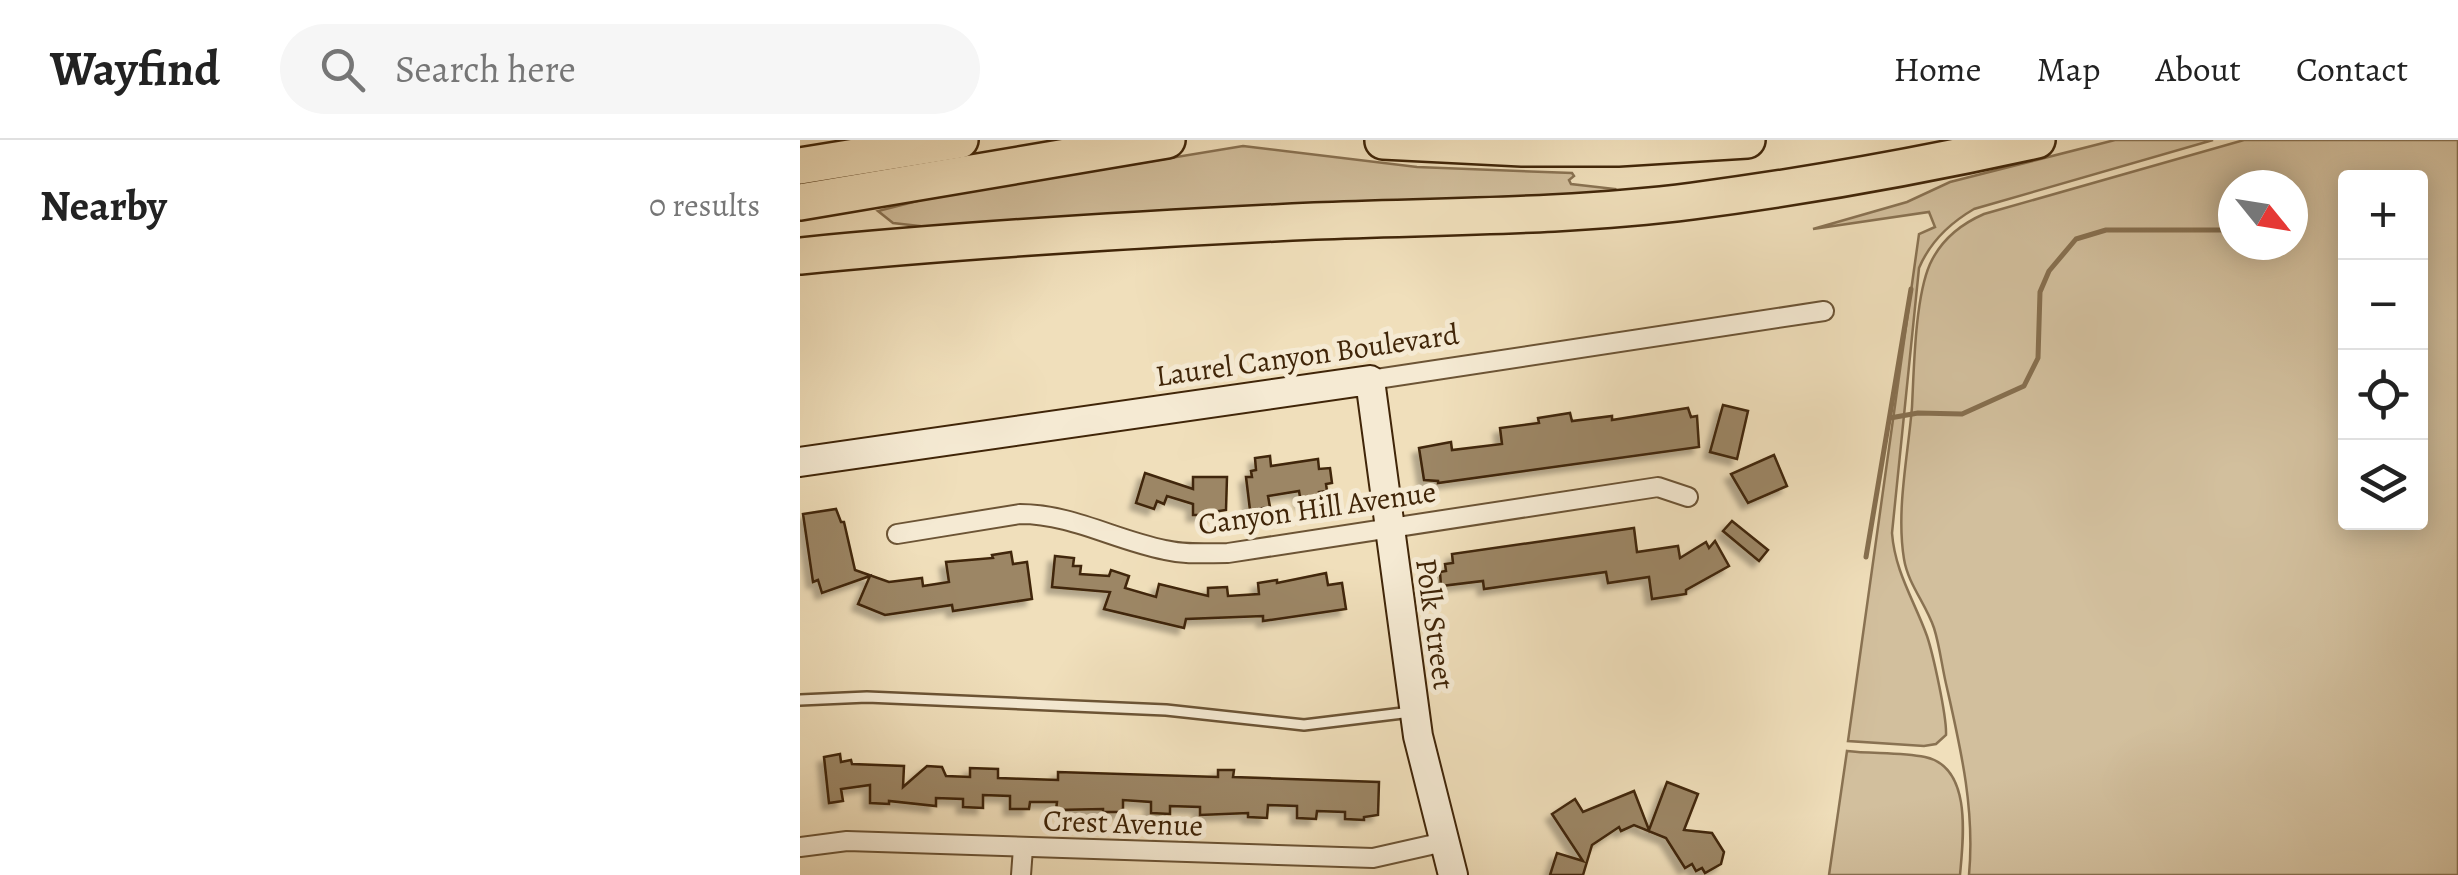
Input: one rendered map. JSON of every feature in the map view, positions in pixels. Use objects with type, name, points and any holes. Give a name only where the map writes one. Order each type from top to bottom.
[{"type":"highway","points":[[800,148],[847,140]]},
{"type":"highway","points":[[800,166],[960,140]]},
{"type":"highway","points":[[800,202],[1167,140]]},
{"type":"highway","points":[[1383,141],[1618,148],[1747,140]]},
{"type":"highway","points":[[800,256],[956,242],[1318,221],[1542,214],[1692,201],[1968,156],[2037,140]]},
{"type":"street","name":"Laurel Canyon Boulevard","points":[[800,462],[1824,310]]},
{"type":"street","name":"Polk Street","points":[[1370,380],[1414,712],[1453,875]]},
{"type":"street","name":"Canyon Hill Avenue","points":[[897,534],[1040,514],[1162,550],[1228,553],[1658,488],[1688,496]]},
{"type":"street","name":"Crest Avenue","points":[[800,848],[846,841],[1373,858],[1444,842]]},
{"type":"street","points":[[1022,875],[1023,848]]},
{"type":"lane","points":[[800,700],[867,696],[1166,710],[1304,725],[1414,712]]},
{"type":"shaded area","points":[[2115,140],[2213,140],[1974,209],[1942,234],[1919,268],[1892,533],[1901,573],[1930,645],[1946,735],[1936,744],[1924,746],[1848,741],[1919,234],[1935,227],[1929,212],[1813,229],[1907,202],[1950,182]]},
{"type":"shaded area","points":[[2244,140],[2458,140],[2458,875],[1969,875],[1970,827],[1962,757],[1934,628],[1906,568],[1901,521],[1921,295],[1935,255],[1960,228],[1984,214]]},
{"type":"shaded area","points":[[1243,146],[1417,167],[1572,173],[1571,184],[1615,189],[928,227],[893,223],[878,211],[929,198]]},
{"type":"shaded area","points":[[1847,751],[1925,757],[1951,775],[1962,807],[1960,875],[1829,875]]},
{"type":"building","points":[[1723,405],[1748,411],[1737,459],[1710,452]]},
{"type":"building","points":[[1688,408],[1691,417],[1697,416],[1699,447],[1438,483],[1424,480],[1419,448],[1451,442],[1452,450],[1502,444],[1500,428],[1539,423],[1538,418],[1570,413],[1572,421],[1612,416],[1612,420]]},
{"type":"building","points":[[1774,455],[1787,486],[1748,503],[1731,474]]},
{"type":"building","points":[[1270,456],[1271,466],[1318,459],[1319,469],[1330,468],[1332,483],[1326,484],[1327,491],[1319,492],[1320,501],[1301,503],[1299,491],[1268,496],[1270,507],[1250,510],[1246,477],[1252,477],[1251,471],[1256,470],[1255,458]]},
{"type":"building","points":[[1145,473],[1193,489],[1193,477],[1227,477],[1226,510],[1193,515],[1193,504],[1167,496],[1164,504],[1157,501],[1154,509],[1136,503]]},
{"type":"building","points":[[836,509],[844,522],[855,570],[889,582],[922,578],[923,586],[949,582],[946,562],[993,558],[992,555],[1011,552],[1013,564],[1027,562],[1032,599],[953,611],[952,605],[885,615],[858,604],[870,576],[822,593],[818,580],[813,582],[803,514]]},
{"type":"building","points":[[1732,521],[1768,550],[1759,561],[1723,531]]},
{"type":"building","points":[[1634,528],[1637,552],[1678,546],[1680,558],[1706,542],[1709,548],[1715,541],[1729,566],[1686,590],[1686,594],[1652,599],[1649,577],[1608,583],[1606,572],[1484,589],[1483,581],[1441,586],[1440,572],[1446,571],[1445,564],[1453,563],[1452,554]]},
{"type":"building","points":[[1055,556],[1074,558],[1073,566],[1081,566],[1080,574],[1109,576],[1111,570],[1129,576],[1125,588],[1156,597],[1159,584],[1208,596],[1208,588],[1227,587],[1228,596],[1259,594],[1258,583],[1326,573],[1328,585],[1342,583],[1346,609],[1263,621],[1263,616],[1186,619],[1184,628],[1104,609],[1110,592],[1052,587]]},
{"type":"building","points":[[840,754],[841,762],[904,766],[903,787],[927,766],[942,767],[946,776],[970,777],[970,768],[998,769],[998,778],[1058,780],[1058,772],[1218,777],[1218,770],[1234,770],[1233,777],[1379,782],[1378,815],[1364,820],[1345,819],[1345,812],[1317,811],[1316,819],[1297,818],[1297,806],[1268,805],[1267,818],[1248,817],[1248,813],[1200,815],[1200,807],[1170,806],[1170,814],[1151,813],[1151,802],[1123,800],[1123,812],[1056,810],[1057,802],[1030,802],[1029,809],[1010,809],[1010,796],[983,795],[983,808],[963,807],[963,799],[936,798],[936,806],[870,803],[870,785],[841,789],[843,801],[829,803],[824,757]]},
{"type":"building","points":[[1667,782],[1698,794],[1684,830],[1712,833],[1724,852],[1721,864],[1705,873],[1702,868],[1696,871],[1692,864],[1685,868],[1666,838],[1634,825],[1621,831],[1619,827],[1592,845],[1583,875],[1550,875],[1557,853],[1583,861],[1552,814],[1575,799],[1583,812],[1634,791],[1649,830]]},
{"type":"waterway","points":[[1890,418],[1918,413],[1962,414],[2024,386],[2038,358],[2040,292],[2049,271],[2076,239],[2106,230],[2218,230]]},
{"type":"waterway","points":[[1866,557],[1911,289]]}]
